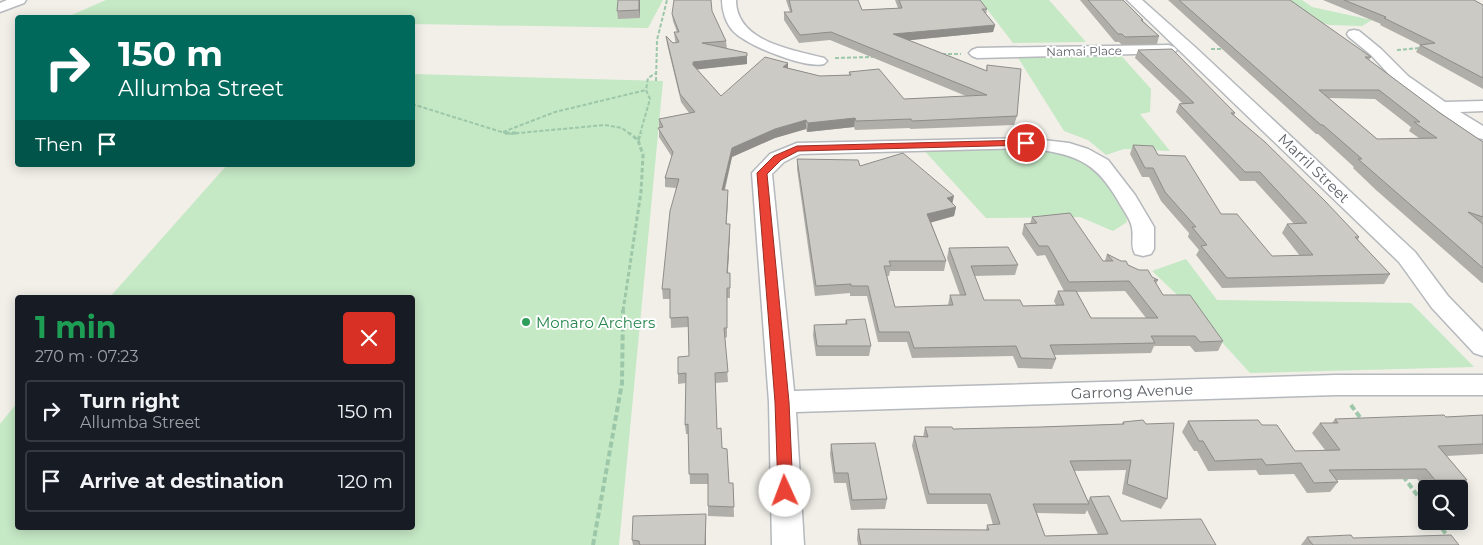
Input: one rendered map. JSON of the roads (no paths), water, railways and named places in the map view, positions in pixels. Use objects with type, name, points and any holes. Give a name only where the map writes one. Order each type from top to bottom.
[{"type":"street","points":[[0,8],[19,0]]},
{"type":"street","points":[[729,0],[732,16],[738,28],[743,32],[752,38],[797,57],[819,61]]},
{"type":"street","name":"Marril Street","points":[[1134,0],[1190,50],[1407,258],[1440,302],[1483,347]]},
{"type":"street","points":[[1354,34],[1376,52],[1402,79],[1483,134]]},
{"type":"street","name":"Namai Place","points":[[977,53],[1190,50]]},
{"type":"street","points":[[1441,107],[1483,106]]},
{"type":"street","points":[[788,545],[782,402],[762,173],[777,158],[797,148],[1026,143],[1063,147],[1081,153],[1101,164],[1125,194],[1143,226],[1143,249]]},
{"type":"street","name":"Garrong Avenue","points":[[782,402],[1336,385],[1483,385]]},
{"type":"place","name":"Monaro Archers","points":[[526,322]]}]
